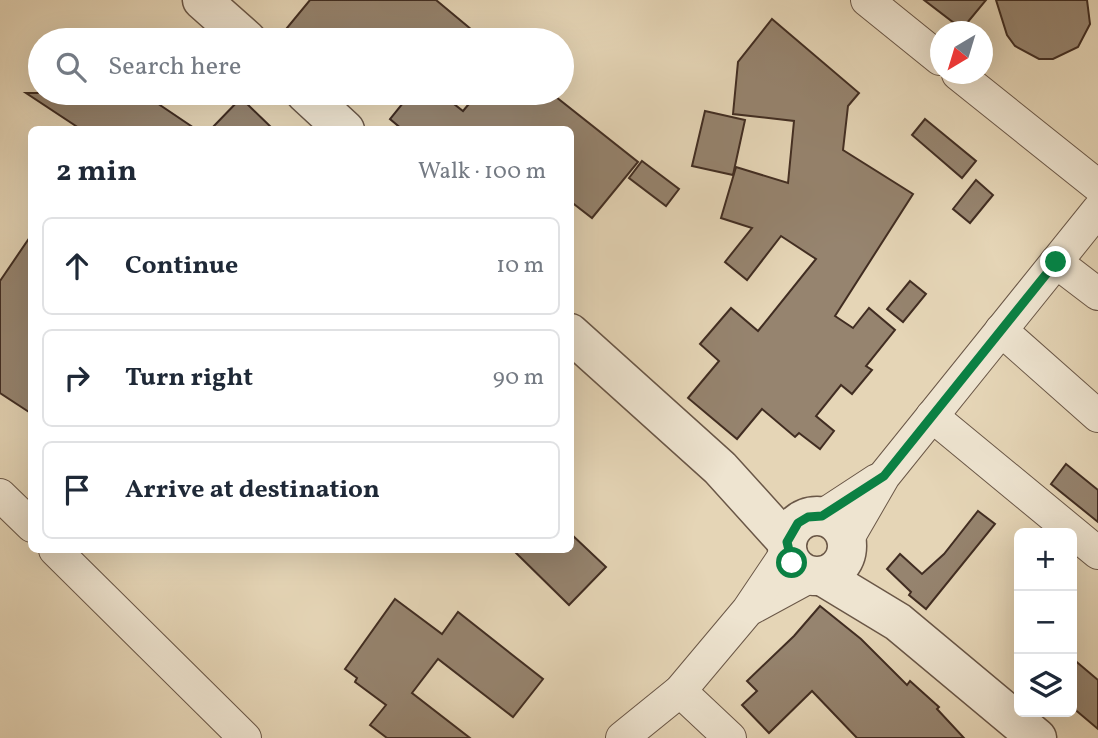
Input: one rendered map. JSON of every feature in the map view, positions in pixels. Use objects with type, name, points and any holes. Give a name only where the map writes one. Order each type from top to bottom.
[{"type":"street","points":[[202,0],[234,28]]},
{"type":"street","points":[[867,0],[930,51]]},
{"type":"street","points":[[970,84],[1098,186]]},
{"type":"street","points":[[318,105],[341,126]]},
{"type":"street","points":[[622,738],[680,691],[748,610],[816,546],[884,476],[1098,210]]},
{"type":"street","points":[[1056,262],[1098,294]]},
{"type":"street","points":[[1001,330],[1098,416]]},
{"type":"street","points":[[574,337],[720,468],[816,546],[898,622],[1037,738]]},
{"type":"street","points":[[932,416],[1098,553]]},
{"type":"street","points":[[11,498],[28,521]]},
{"type":"street","points":[[58,553],[245,738]]},
{"type":"street","points":[[680,691],[730,738]]},
{"type":"building","points":[[310,0],[436,0],[470,28],[287,28]]},
{"type":"building","points":[[924,0],[986,0],[969,21],[952,21]]},
{"type":"building","points":[[996,0],[1087,0],[1090,24],[1078,47],[1053,59],[1039,59],[1015,46],[1007,35]]},
{"type":"building","points":[[772,19],[859,93],[848,106],[843,150],[913,194],[835,316],[853,328],[869,308],[895,330],[866,366],[872,370],[852,394],[841,385],[816,416],[834,431],[820,449],[799,433],[795,437],[762,409],[737,439],[688,398],[719,361],[700,344],[731,308],[758,331],[816,259],[781,236],[747,280],[725,262],[752,228],[721,218],[736,167],[788,183],[794,121],[733,114],[738,62]]},
{"type":"building","points":[[44,105],[160,105],[191,126],[76,126]]},
{"type":"building","points":[[234,105],[248,105],[270,126],[214,126]]},
{"type":"building","points":[[401,105],[455,105],[463,111],[468,105],[566,105],[638,162],[592,218],[574,204],[574,126],[398,126],[390,119]]},
{"type":"building","points":[[705,111],[745,120],[733,175],[692,166]]},
{"type":"building","points":[[925,119],[976,161],[962,178],[912,135]]},
{"type":"building","points":[[642,161],[679,189],[666,206],[629,178]]},
{"type":"building","points":[[976,180],[993,195],[970,223],[953,209]]},
{"type":"building","points":[[28,240],[28,411],[0,393],[0,281]]},
{"type":"building","points":[[910,281],[926,294],[903,322],[887,309]]},
{"type":"building","points":[[1066,464],[1098,490],[1098,522],[1051,484]]},
{"type":"building","points":[[978,511],[995,524],[926,609],[909,595],[911,592],[887,569],[900,554],[922,574],[944,554]]},
{"type":"building","points":[[574,537],[606,567],[569,605],[516,553],[574,553]]},
{"type":"building","points":[[395,599],[442,634],[458,612],[543,679],[513,717],[438,659],[412,693],[470,738],[387,738],[370,725],[386,705],[355,682],[357,678],[345,669]]},
{"type":"building","points":[[820,606],[861,639],[907,685],[910,681],[939,707],[937,709],[964,738],[857,738],[812,691],[769,733],[742,705],[757,691],[747,681],[794,636]]},
{"type":"building","points":[[1077,662],[1098,680],[1098,729],[1077,711]]},
{"type":"route","points":[[792,563],[787,552],[790,531],[808,517],[822,516],[884,476],[1056,262]]}]
